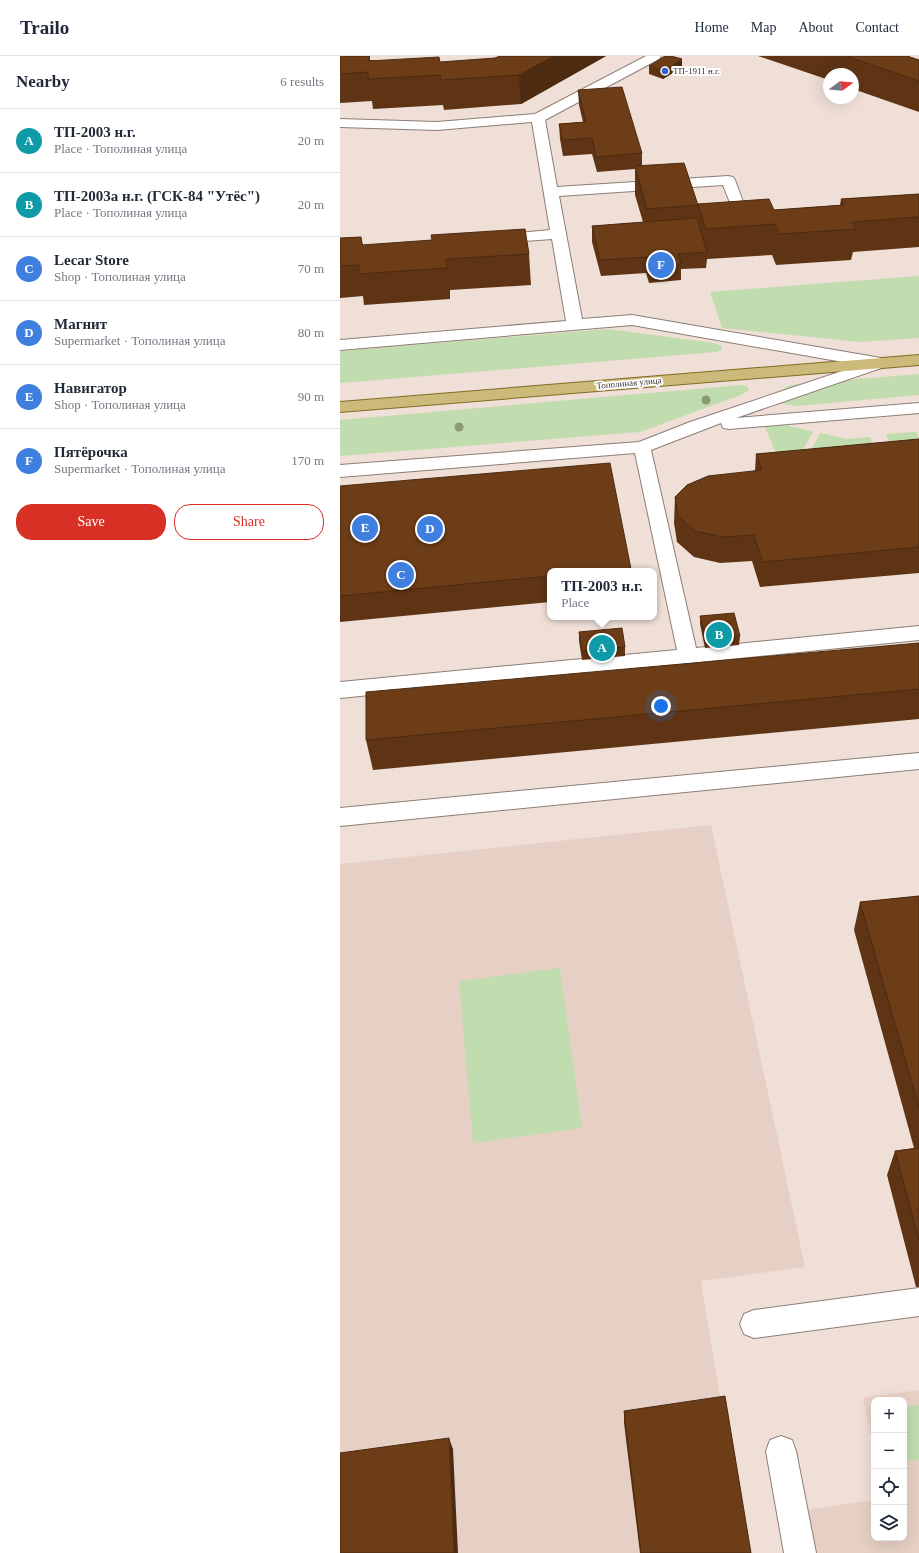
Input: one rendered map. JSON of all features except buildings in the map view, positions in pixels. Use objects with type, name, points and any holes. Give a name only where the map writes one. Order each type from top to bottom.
[{"type":"main road","name":"Тополиная улица","points":[[340,406],[919,360]]},
{"type":"street","points":[[340,123],[436,126],[538,118],[640,60],[655,56]]},
{"type":"street","points":[[538,118],[575,324]]},
{"type":"street","points":[[551,192],[728,180],[741,215],[772,213]]},
{"type":"street","points":[[480,240],[558,234]]},
{"type":"street","points":[[340,345],[632,320],[881,363]]},
{"type":"street","points":[[340,471],[642,446],[881,363]]},
{"type":"street","points":[[696,426],[919,408]]},
{"type":"street","points":[[642,446],[688,656]]},
{"type":"street","points":[[340,690],[919,633]]},
{"type":"street","points":[[340,817],[919,760]]},
{"type":"street","points":[[754,1324],[919,1302]]},
{"type":"street","points":[[781,1451],[800,1553]]},
{"type":"shaded area","points":[[711,825],[805,1267],[701,1281],[746,1553],[340,1553],[340,864]]},
{"type":"shaded area","points":[[919,1390],[919,1553],[814,1553],[805,1510],[871,1500],[871,1541],[907,1541],[907,1397],[871,1397],[871,1436],[863,1398]]},
{"type":"green space","points":[[919,276],[919,338],[860,342],[722,328],[710,292]]},
{"type":"green space","points":[[608,329],[714,343],[721,346],[722,350],[716,352],[340,383],[340,351]]},
{"type":"green space","points":[[919,374],[919,395],[796,406],[784,404],[779,401],[784,388],[797,384]]},
{"type":"green space","points":[[742,385],[747,386],[749,390],[741,395],[640,432],[340,456],[340,420]]},
{"type":"green space","points":[[777,423],[813,432],[792,468],[783,469],[764,425]]},
{"type":"green space","points":[[916,432],[919,438],[919,458],[897,460],[886,434]]},
{"type":"green space","points":[[820,433],[847,439],[870,437],[881,461],[800,470]]},
{"type":"green space","points":[[560,968],[582,1128],[473,1143],[459,981]]},
{"type":"green space","points":[[919,1405],[919,1460],[907,1462],[907,1433],[907,1407]]},
{"type":"place","name":"ТП-1911 н.г.","points":[[665,71]]},
{"type":"place","name":"Пятёрочка","points":[[661,265]]},
{"type":"place","name":"Навигатор","points":[[365,528]]},
{"type":"place","name":"Магнит","points":[[430,529]]},
{"type":"place","name":"Lecar Store","points":[[401,575]]},
{"type":"place","name":"ТП-2003а н.г. (ГСК-84 \"Утёс\")","points":[[719,635]]},
{"type":"place","name":"ТП-2003 н.г.","points":[[602,648]]}]
